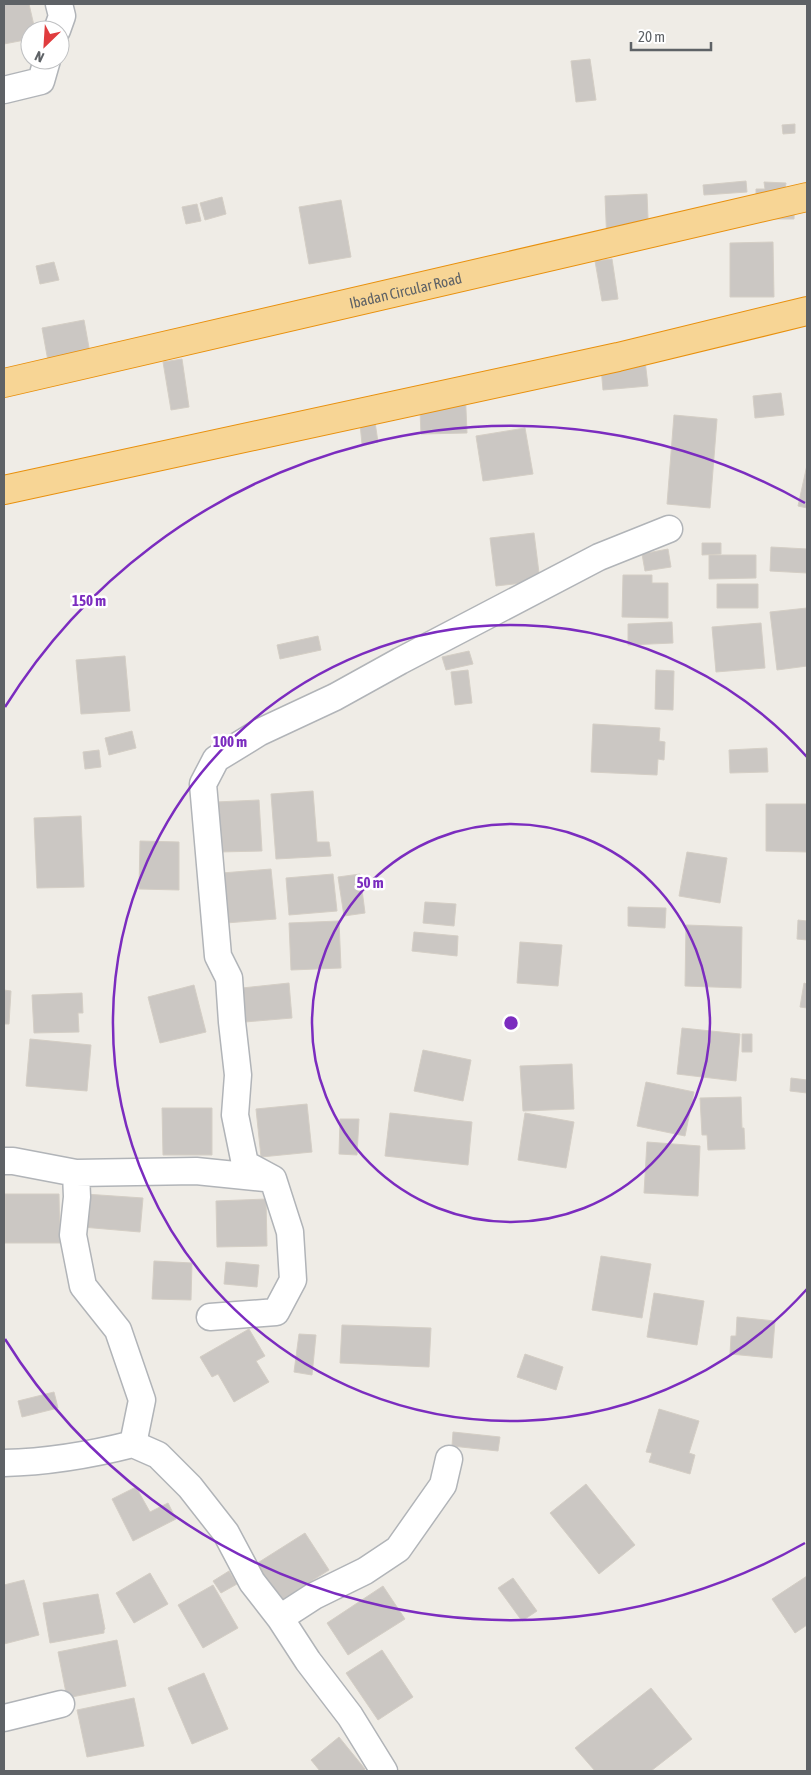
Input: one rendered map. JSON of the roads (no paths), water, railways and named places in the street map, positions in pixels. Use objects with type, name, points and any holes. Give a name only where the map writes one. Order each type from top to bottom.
[{"type":"highway","name":"Ibadan Circular Road","points":[[4,383],[807,197]]},
{"type":"highway","points":[[4,490],[618,357],[807,310]]},
{"type":"street","points":[[59,4],[62,16],[61,20]]},
{"type":"street","points":[[4,90],[40,81],[44,70]]},
{"type":"street","points":[[210,1317],[276,1312],[293,1280],[290,1232],[273,1179],[245,1164],[235,1115],[238,1075],[229,978],[218,956],[203,784],[216,759],[260,732],[335,697],[400,660],[590,562],[669,529]]},
{"type":"street","points":[[4,1161],[14,1161],[76,1173],[196,1171],[273,1179]]},
{"type":"street","points":[[76,1173],[77,1197],[72,1235],[83,1286],[118,1330],[142,1400],[133,1444]]},
{"type":"street","points":[[4,1463],[68,1458],[133,1444],[158,1455],[190,1487],[226,1533],[252,1582],[350,1716],[384,1771]]},
{"type":"street","points":[[280,1618],[314,1596],[365,1571],[398,1549],[443,1485],[449,1459]]},
{"type":"street","points":[[4,1718],[61,1704]]}]
